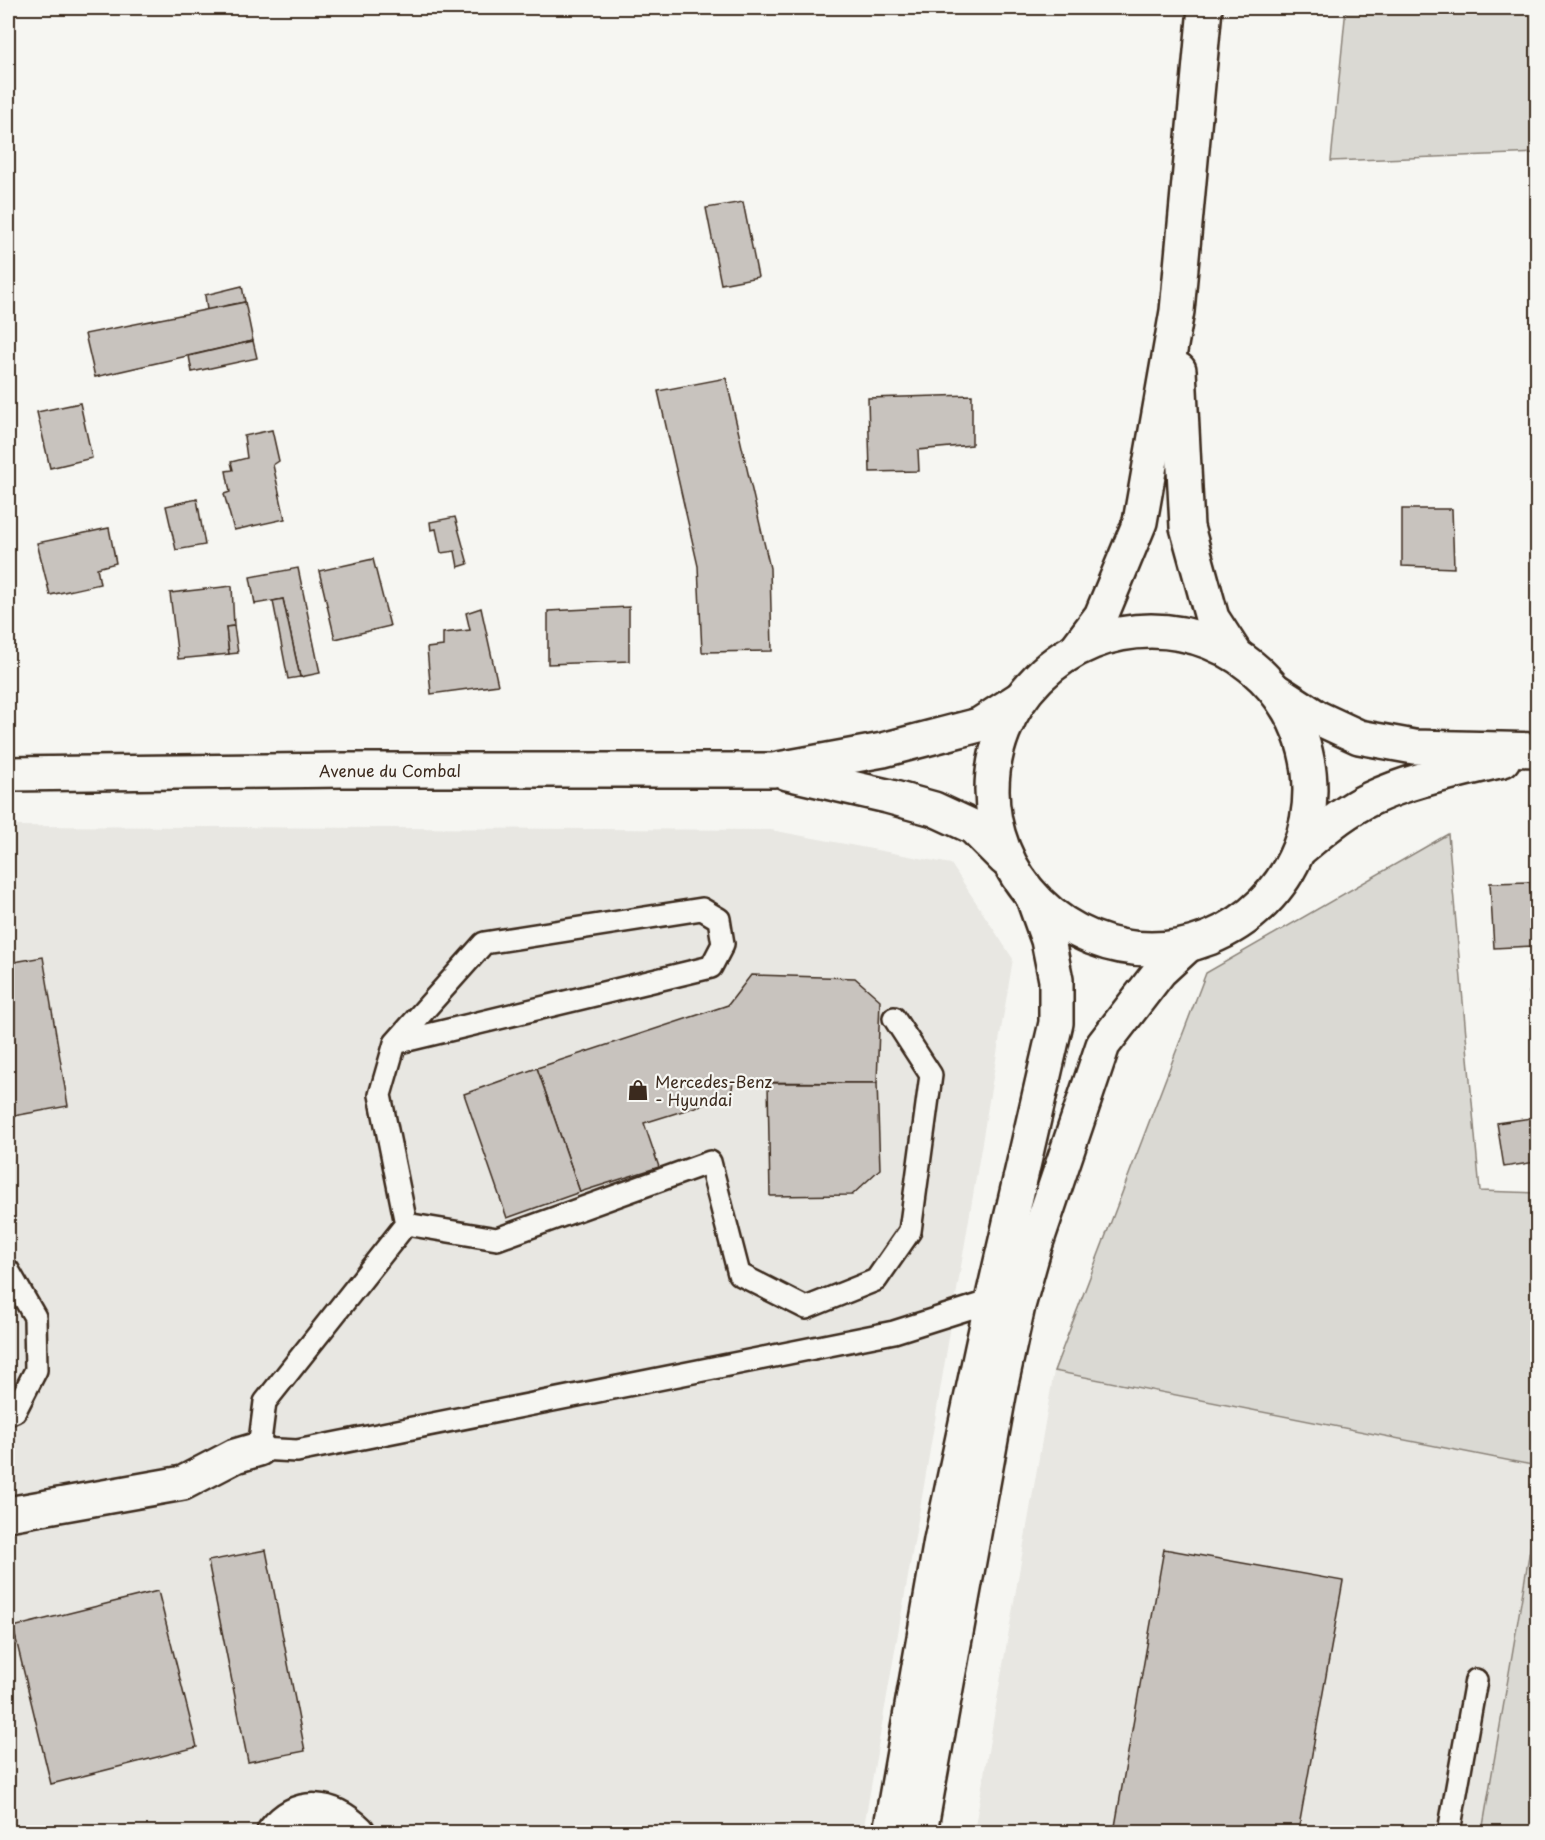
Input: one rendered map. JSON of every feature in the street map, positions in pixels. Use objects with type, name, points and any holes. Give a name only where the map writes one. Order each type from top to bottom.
[{"type":"main road","points":[[1077,648],[1101,616],[1140,522],[1177,311],[1205,8]]},
{"type":"main road","points":[[1177,311],[1187,527],[1212,618],[1236,655],[1275,690],[1318,718],[1359,737],[1414,747],[1538,751]]},
{"type":"main road","points":[[773,770],[883,750],[979,725],[1020,698],[1046,669],[1077,648],[1129,632],[1185,634],[1236,655]]},
{"type":"main road","points":[[1275,690],[1298,726],[1309,766],[1309,809],[1299,850]]},
{"type":"main road","points":[[1010,864],[995,823],[992,779],[1001,736],[1020,698]]},
{"type":"main road","points":[[1032,897],[1065,925],[1102,943],[1144,950],[1186,947],[1233,927],[1272,894],[1299,850],[1328,825],[1369,799],[1415,781],[1538,751]]},
{"type":"main road","name":"Avenue du Combal","points":[[8,774],[344,770],[773,770]]},
{"type":"main road","points":[[773,770],[934,809],[973,827],[1010,864],[1032,897],[1048,940],[1056,980],[1056,1023],[992,1301],[942,1540],[890,1833]]},
{"type":"main road","points":[[920,1833],[1001,1384],[1018,1306],[1034,1249],[1102,1045],[1160,971],[1186,947]]},
{"type":"main road","points":[[8,1514],[183,1483],[234,1456],[259,1449]]},
{"type":"main road","points":[[274,1833],[281,1824],[296,1814],[313,1810],[331,1813],[347,1821],[358,1833]]},
{"type":"lane","points":[[395,1043],[711,967],[723,944],[719,919],[702,909],[484,943],[395,1043],[380,1095],[406,1224],[265,1402],[259,1449],[297,1451],[894,1332],[992,1301]]},
{"type":"lane","points":[[406,1224],[497,1239],[711,1162],[739,1275],[806,1308],[876,1280],[910,1231],[931,1076],[894,1018]]},
{"type":"lane","points":[[8,1270],[35,1317],[36,1371],[15,1411],[8,1414]]},
{"type":"lane","points":[[1449,1833],[1476,1680]]},
{"type":"shaded area","points":[[1346,8],[1537,8],[1537,153],[1331,161]]},
{"type":"shaded area","points":[[8,826],[771,830],[951,864],[1013,959],[863,1832],[8,1832]]},
{"type":"shaded area","points":[[1448,834],[1480,1191],[1537,1193],[1537,1466],[1054,1371],[1206,973]]},
{"type":"shaded area","points":[[1054,1371],[1537,1466],[1537,1508],[1482,1832],[974,1832]]},
{"type":"shaded area","points":[[1537,1508],[1537,1832],[1482,1832]]},
{"type":"building","points":[[743,202],[758,277],[721,284],[706,208]]},
{"type":"building","points":[[242,286],[245,302],[207,310],[205,295]]},
{"type":"building","points":[[245,302],[253,341],[95,377],[85,334]]},
{"type":"building","points":[[253,341],[257,358],[192,372],[189,356]]},
{"type":"building","points":[[726,378],[770,568],[772,651],[702,652],[698,566],[658,391]]},
{"type":"building","points":[[972,395],[972,445],[918,450],[919,471],[870,472],[868,398]]},
{"type":"building","points":[[80,403],[92,458],[50,468],[37,412]]},
{"type":"building","points":[[272,430],[279,461],[273,465],[285,519],[234,530],[224,494],[230,492],[226,471],[233,470],[231,462],[247,458],[244,436]]},
{"type":"building","points":[[197,499],[205,545],[176,550],[166,506]]},
{"type":"building","points":[[1402,509],[1452,509],[1454,568],[1402,566]]},
{"type":"building","points":[[455,517],[468,564],[458,567],[455,551],[441,553],[436,529],[431,530],[430,522]]},
{"type":"building","points":[[109,528],[116,563],[97,568],[100,584],[50,595],[37,543]]},
{"type":"building","points":[[373,559],[390,626],[335,639],[319,571]]},
{"type":"building","points":[[298,568],[320,673],[300,677],[283,599],[255,604],[250,577]]},
{"type":"building","points":[[232,586],[234,626],[226,627],[229,654],[178,659],[170,593]]},
{"type":"building","points":[[283,599],[300,677],[288,679],[273,601]]},
{"type":"building","points":[[629,607],[629,661],[548,664],[548,611]]},
{"type":"building","points":[[481,608],[498,685],[431,694],[427,648],[443,646],[443,633],[470,630],[466,613]]},
{"type":"building","points":[[234,626],[238,653],[229,654],[226,627]]},
{"type":"building","points":[[1530,882],[1534,946],[1494,948],[1490,883]]},
{"type":"building","points":[[43,957],[68,1106],[8,1117],[8,963]]},
{"type":"building","name":"Mercedes-Benz - Hyundai","points":[[751,975],[855,978],[880,1000],[877,1083],[733,1082],[731,1096],[644,1123],[659,1167],[580,1192],[537,1068],[728,1005]]},
{"type":"building","points":[[1538,990],[1538,1029],[1529,992]]},
{"type":"building","points":[[537,1068],[580,1192],[507,1218],[464,1094]]},
{"type":"building","points":[[768,1083],[877,1083],[880,1169],[852,1195],[770,1196]]},
{"type":"building","points":[[1538,1117],[1538,1138],[1531,1139],[1536,1162],[1504,1167],[1497,1123]]},
{"type":"building","points":[[1164,1549],[1343,1581],[1298,1832],[1114,1832]]},
{"type":"building","points":[[266,1550],[305,1751],[248,1762],[208,1561]]},
{"type":"building","points":[[158,1591],[197,1747],[51,1784],[13,1627]]},
{"type":"place","name":"Mercedes-Benz - Hyundai","points":[[638,1090]]}]
